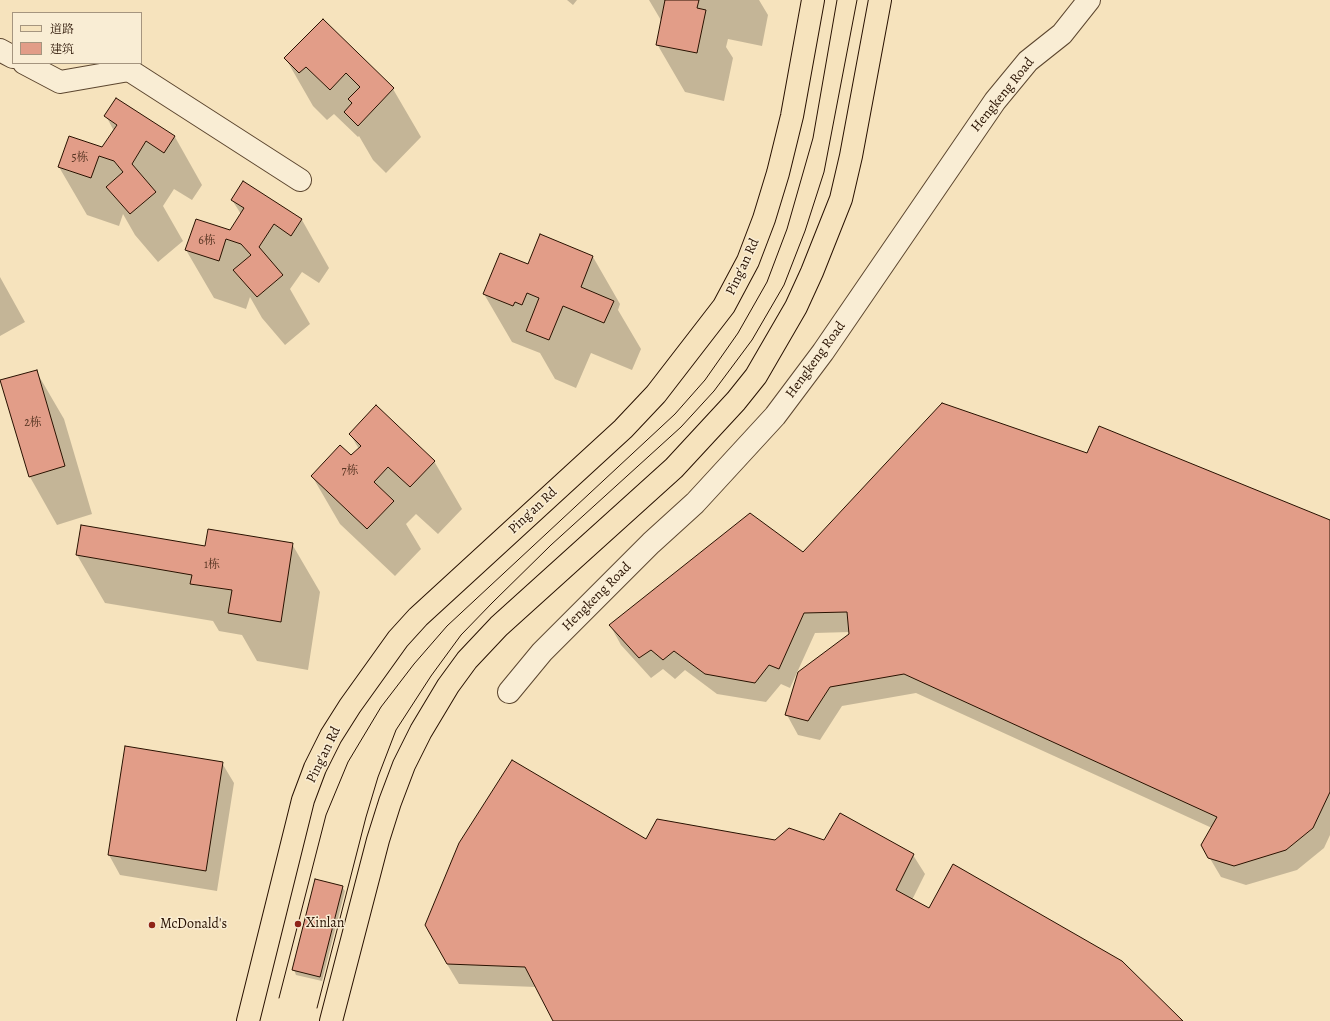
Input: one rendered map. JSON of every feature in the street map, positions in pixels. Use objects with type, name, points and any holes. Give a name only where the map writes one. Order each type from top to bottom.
[{"type":"main road","name":"Ping'an Rd","points":[[248,1021],[291,843],[305,794],[315,768],[331,736],[398,639],[418,617],[623,429],[656,394],[724,306],[748,261],[764,219],[778,173],[792,116],[813,0]]},
{"type":"main road","points":[[334,1014],[378,840],[390,802],[404,765],[448,686],[467,660],[499,626],[674,468],[736,401],[756,376],[793,313],[812,272],[841,199],[851,156],[880,0]]},
{"type":"main road","points":[[238,1021],[248,1004],[259,976]]},
{"type":"street","name":"Hengkeng Road","points":[[509,692],[547,647],[651,542],[695,503],[775,416],[823,352],[995,101],[1028,61],[1062,34],[1089,0]]},
{"type":"street","points":[[0,50],[12,56]]},
{"type":"street","points":[[26,64],[60,82],[129,70],[300,180]]},
{"type":"building","points":[[665,0],[699,0],[697,8],[706,10],[697,53],[656,45]]},
{"type":"building","points":[[323,19],[394,88],[358,126],[344,112],[352,103],[348,99],[360,87],[346,73],[330,90],[306,67],[299,73],[284,58]]},
{"type":"building","points":[[116,98],[175,136],[164,153],[146,141],[132,164],[156,192],[130,214],[106,187],[123,172],[114,161],[99,156],[91,178],[58,167],[69,136],[102,147],[117,125],[104,116]]},
{"type":"building","points":[[243,181],[302,219],[291,236],[274,224],[259,247],[283,275],[257,297],[233,270],[251,255],[241,244],[226,239],[219,261],[185,250],[196,219],[230,230],[244,208],[231,200]]},
{"type":"building","points":[[540,234],[593,256],[581,287],[614,301],[604,323],[563,306],[549,340],[526,331],[539,298],[527,293],[522,305],[515,302],[513,306],[483,294],[500,253],[528,264]]},
{"type":"building","points":[[37,370],[65,466],[29,477],[0,380]]},
{"type":"building","points":[[942,403],[1087,453],[1099,426],[1330,520],[1330,792],[1313,828],[1286,850],[1234,866],[1208,858],[1201,845],[1217,817],[904,674],[830,687],[808,721],[785,715],[798,672],[849,634],[847,612],[804,613],[779,669],[769,665],[755,683],[705,674],[674,651],[663,660],[651,650],[639,658],[609,625],[750,513],[803,552]]},
{"type":"building","points":[[376,405],[435,461],[410,487],[388,467],[374,482],[394,501],[367,529],[311,476],[340,445],[351,455],[361,446],[349,434]]},
{"type":"building","points":[[81,525],[205,546],[208,529],[293,543],[281,622],[228,613],[232,590],[190,584],[192,575],[76,555]]},
{"type":"building","points":[[125,746],[223,762],[206,871],[108,855]]},
{"type":"building","points":[[512,760],[646,839],[657,819],[775,840],[789,828],[824,840],[840,813],[914,854],[896,890],[929,908],[953,864],[1122,961],[1183,1021],[553,1021],[525,967],[447,964],[425,925],[459,843]]},
{"type":"building","points":[[315,879],[343,886],[320,977],[292,970]]},
{"type":"tram line","points":[[279,998],[326,815],[348,762],[381,707],[414,664],[447,626],[675,414],[705,380],[738,333],[767,282],[787,229],[813,138],[837,0]]},
{"type":"tram line","points":[[317,1008],[366,817],[378,777],[396,730],[431,676],[461,635],[551,545],[681,427],[714,391],[752,340],[784,285],[805,231],[824,172],[857,0]]},
{"type":"place","name":"Xinlan","points":[[298,924]]},
{"type":"place","name":"McDonald's","points":[[152,925]]}]
